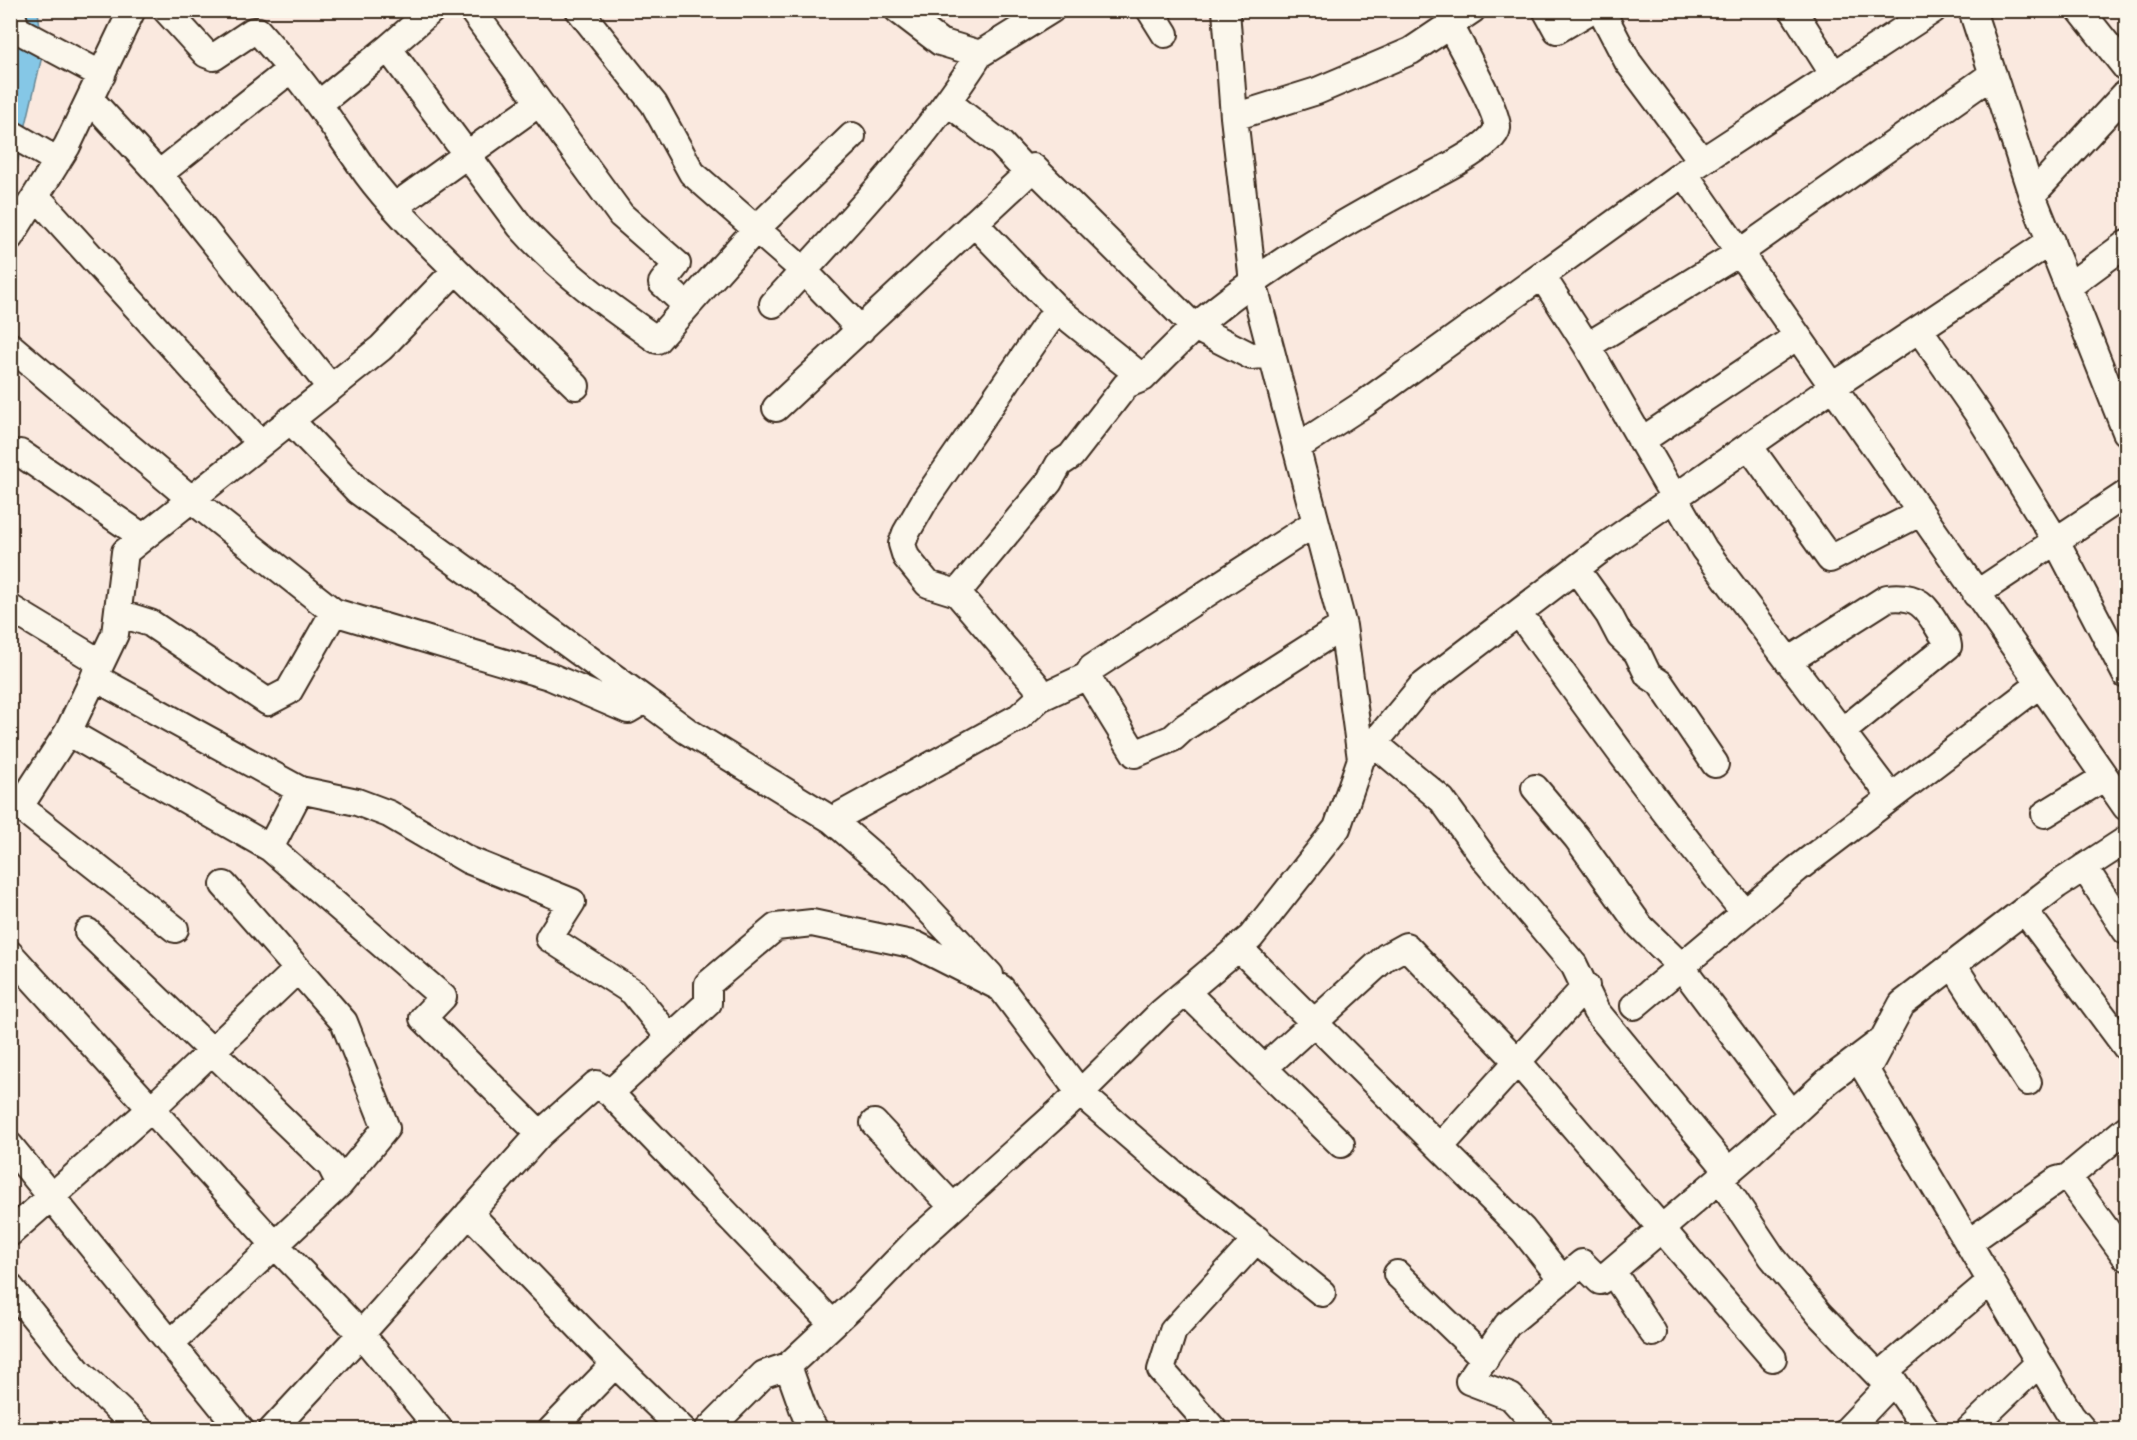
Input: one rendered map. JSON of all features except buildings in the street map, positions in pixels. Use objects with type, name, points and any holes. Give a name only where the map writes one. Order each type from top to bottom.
[{"type":"street","points":[[11,10],[16,29],[102,75]]},
{"type":"street","points":[[10,237],[58,161],[132,10]]},
{"type":"street","points":[[166,10],[206,54],[214,57],[258,31],[320,103],[368,175],[394,207],[576,386]]},
{"type":"street","points":[[472,10],[621,215],[677,264],[662,283],[687,306]]},
{"type":"street","points":[[579,10],[654,104],[692,173],[804,271],[861,330]]},
{"type":"street","points":[[898,10],[940,42],[980,54]]},
{"type":"street","points":[[773,304],[887,180],[949,103],[980,54],[1051,10]]},
{"type":"street","points":[[1150,10],[1165,34]]},
{"type":"street","points":[[1226,10],[1234,117],[1252,282],[1342,626],[1367,751],[1442,800],[1486,861],[1574,965],[1596,1011],[1724,1175],[1772,1257],[1820,1315],[1884,1374],[1927,1430]]},
{"type":"street","points":[[1234,117],[1317,91],[1411,51],[1472,10]]},
{"type":"street","points":[[1546,10],[1557,30],[1591,10]]},
{"type":"street","points":[[1601,10],[1628,62],[1693,167],[1738,253],[2127,807]]},
{"type":"street","points":[[1793,10],[1834,75]]},
{"type":"street","points":[[1296,448],[1365,404],[1693,167],[1834,75],[1897,20],[1933,10]]},
{"type":"street","points":[[1972,10],[2032,195],[2127,432]]},
{"type":"street","points":[[2080,10],[2127,68]]},
{"type":"street","points":[[320,103],[388,48],[417,15]]},
{"type":"street","points":[[957,593],[1049,482],[1059,464],[1071,456],[1126,385],[1143,378],[1194,327],[1252,282],[1359,214],[1456,162],[1493,138],[1497,128],[1492,108],[1450,25]]},
{"type":"street","points":[[388,48],[520,226],[539,248],[585,290],[657,340],[756,229],[852,136]]},
{"type":"street","points":[[159,174],[291,69]]},
{"type":"street","points":[[1587,346],[1738,253],[1993,74]]},
{"type":"street","points":[[2032,195],[2127,93]]},
{"type":"street","points":[[90,99],[159,174],[331,388]]},
{"type":"street","points":[[394,207],[539,103]]},
{"type":"street","points":[[776,408],[1028,173],[1001,144],[949,103]]},
{"type":"street","points":[[10,133],[58,161]]},
{"type":"street","points":[[1033,167],[1194,327],[1251,356],[1272,354]]},
{"type":"street","points":[[36,196],[260,443]]},
{"type":"street","points":[[974,223],[1057,309],[1143,378]]},
{"type":"street","points":[[708,1430],[764,1374],[788,1366],[917,1239],[1080,1093],[1186,992],[1251,937],[1337,828],[1367,751],[1421,687],[1575,569],[1674,498],[1832,388],[2051,241]]},
{"type":"street","points":[[2069,286],[2127,244]]},
{"type":"street","points":[[175,929],[15,803],[68,732],[115,634],[125,552],[381,348],[456,270]]},
{"type":"street","points":[[1542,276],[1587,346],[1704,549],[1891,797]]},
{"type":"street","points":[[1040,698],[1036,685],[957,593],[928,584],[906,557],[902,544],[906,533],[1057,309]]},
{"type":"street","points":[[1919,329],[1978,414],[2055,539],[2127,675]]},
{"type":"street","points":[[1641,441],[1796,337]]},
{"type":"street","points":[[10,346],[191,499],[334,612],[549,676],[628,710],[645,700]]},
{"type":"street","points":[[290,420],[358,491],[687,731],[832,820],[899,878],[1001,987],[1080,1093],[1173,1173],[1322,1293]]},
{"type":"street","points":[[1749,446],[1830,559],[1920,513]]},
{"type":"street","points":[[20,453],[143,537]]},
{"type":"street","points":[[1976,594],[2055,539],[2127,494]]},
{"type":"street","points":[[832,820],[1019,717],[1040,698],[1087,676],[1092,668],[1315,523]]},
{"type":"street","points":[[1575,569],[1609,615],[1620,636],[1637,652],[1648,675],[1660,683],[1715,764]]},
{"type":"street","points":[[1788,661],[1887,598],[1905,596],[1914,599],[1926,610],[1948,646],[1843,731]]},
{"type":"street","points":[[10,608],[98,670],[300,790],[357,802],[389,814],[468,860],[572,902],[549,938],[633,992],[670,1038]]},
{"type":"street","points":[[118,613],[150,623],[268,702],[289,691],[334,612]]},
{"type":"street","points":[[1519,613],[1630,764],[1647,792],[1745,913]]},
{"type":"street","points":[[1087,676],[1135,754],[1173,738],[1185,727],[1342,626]]},
{"type":"street","points":[[1634,1006],[1745,913],[1891,797],[2040,684]]},
{"type":"street","points":[[68,732],[270,848],[443,998],[423,1018],[540,1134]]},
{"type":"street","points":[[2045,814],[2105,777]]},
{"type":"street","points":[[1535,788],[1577,838],[1640,926],[1681,966],[1792,1114]]},
{"type":"street","points":[[270,848],[300,790]]},
{"type":"street","points":[[2083,1430],[2071,1416],[1866,1071],[1902,1004],[2024,910],[2084,867],[2127,840]]},
{"type":"street","points":[[2084,867],[2127,932]]},
{"type":"street","points":[[171,1343],[340,1184],[386,1128],[344,1022],[224,885]]},
{"type":"street","points":[[2024,910],[2127,1047]]},
{"type":"street","points":[[610,1093],[708,1003],[708,984],[776,927],[812,924],[916,945],[1001,987]]},
{"type":"street","points":[[88,932],[331,1166],[340,1184]]},
{"type":"street","points":[[1264,1068],[1386,957],[1406,946],[1518,1062],[1773,1358]]},
{"type":"street","points":[[1238,947],[1523,1230],[1562,1279]]},
{"type":"street","points":[[14,964],[152,1109],[276,1246],[361,1334],[440,1430]]},
{"type":"street","points":[[1953,965],[2028,1082]]},
{"type":"street","points":[[10,1233],[54,1197],[152,1109],[297,970]]},
{"type":"street","points":[[1440,1147],[1586,987]]},
{"type":"street","points":[[1186,992],[1341,1144]]},
{"type":"street","points":[[1541,1430],[1511,1397],[1469,1381],[1507,1325],[1582,1263],[1600,1281],[1724,1175],[1828,1081],[1882,1041]]},
{"type":"street","points":[[272,1430],[540,1134],[597,1084],[610,1093],[833,1324]]},
{"type":"street","points":[[873,1123],[953,1207]]},
{"type":"street","points":[[1968,1243],[2057,1180],[2068,1177],[2127,1129]]},
{"type":"street","points":[[10,1146],[54,1197],[241,1430]]},
{"type":"street","points":[[2068,1177],[2127,1257]]},
{"type":"street","points":[[469,1213],[615,1364],[683,1430]]},
{"type":"street","points":[[1214,1430],[1161,1370],[1173,1331],[1257,1239]]},
{"type":"street","points":[[1616,1268],[1616,1276],[1653,1333]]},
{"type":"street","points":[[1398,1274],[1485,1359]]},
{"type":"street","points":[[1884,1374],[1991,1281]]},
{"type":"street","points":[[10,1287],[78,1371],[140,1430]]},
{"type":"street","points":[[1969,1430],[2039,1363]]},
{"type":"street","points":[[551,1430],[615,1364]]},
{"type":"street","points":[[788,1366],[805,1414],[815,1430]]},
{"type":"street","points":[[1847,1430],[1887,1388],[1884,1374]]},
{"type":"water","points":[[11,11],[38,11],[43,52],[11,189]]}]
